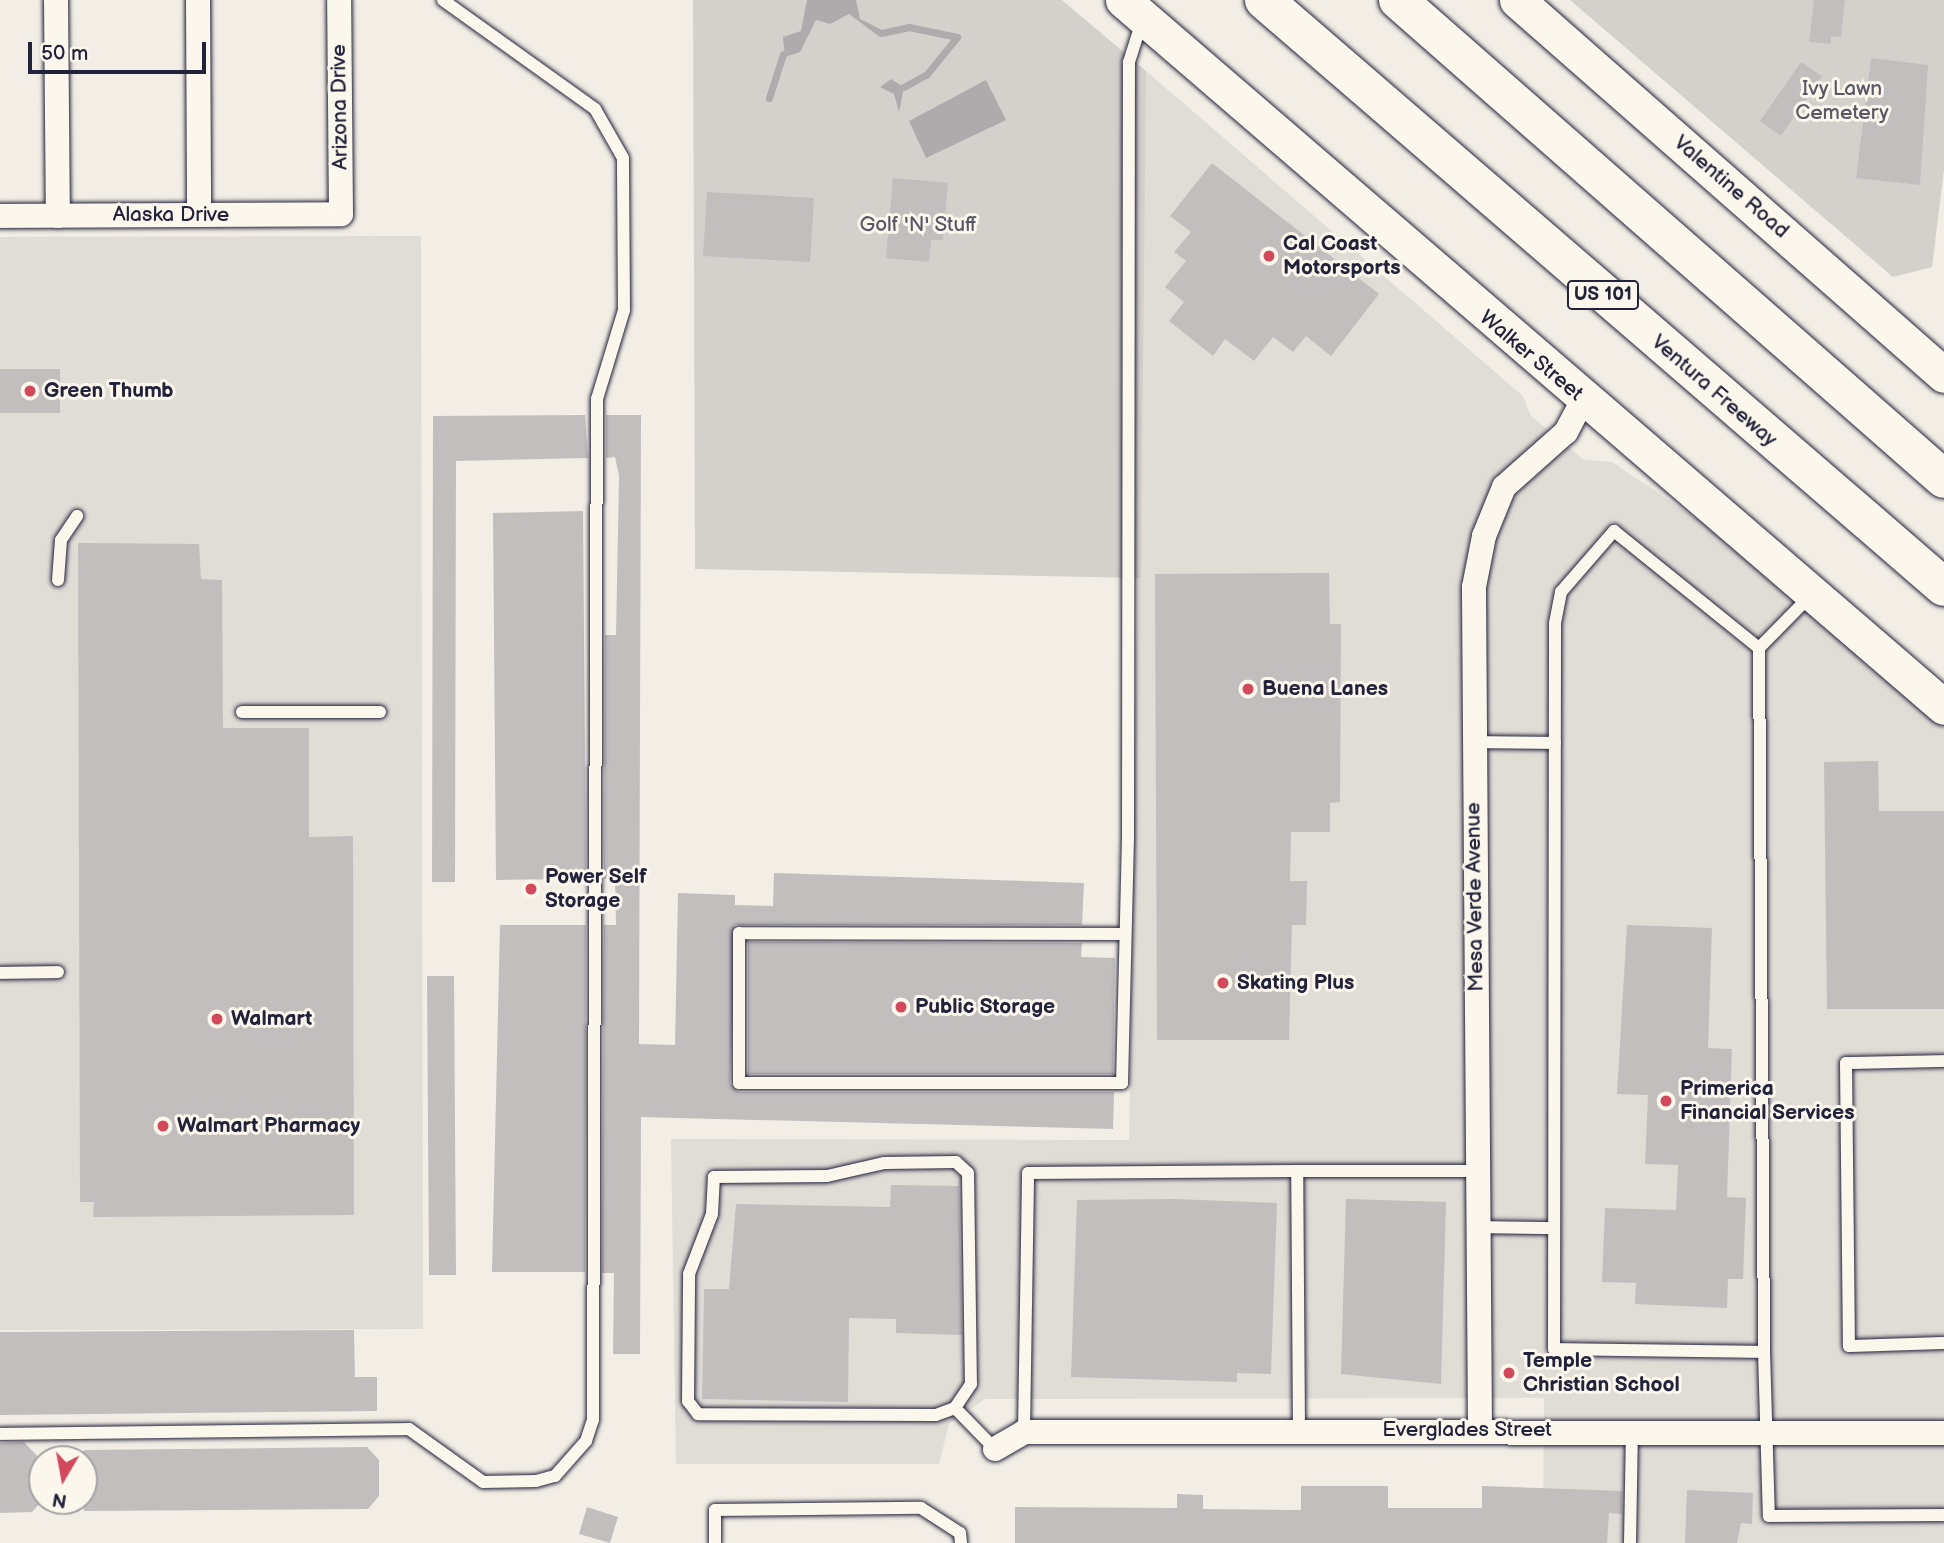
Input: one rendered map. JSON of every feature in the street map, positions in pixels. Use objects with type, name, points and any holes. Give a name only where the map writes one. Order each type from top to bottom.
[{"type":"highway","name":"Ventura Freeway","points":[[1264,0],[1944,587]]},
{"type":"highway","points":[[1398,0],[1944,479]]},
{"type":"street","points":[[56,0],[58,216]]},
{"type":"street","points":[[198,0],[199,215]]},
{"type":"street","name":"Arizona Drive","points":[[339,0],[341,214]]},
{"type":"street","name":"Valentine Road","points":[[1517,0],[1942,368]]},
{"type":"street","name":"Walker Street","points":[[1133,9],[1583,400],[1944,707]]},
{"type":"street","name":"Alaska Drive","points":[[0,216],[341,214]]},
{"type":"street","name":"Mesa Verde Avenue","points":[[1480,1430],[1472,614],[1484,536],[1504,487],[1566,432],[1583,400]]},
{"type":"street","name":"Everglades Street","points":[[1024,1432],[1632,1430],[1944,1433]]},
{"type":"street","points":[[995,1450],[1024,1432]]},
{"type":"lane","points":[[0,1434],[409,1429],[474,1478],[523,1481],[555,1476],[586,1441],[593,1420],[597,399],[624,310],[623,158],[595,109],[443,0]]},
{"type":"lane","points":[[1124,934],[739,933],[739,1083],[1122,1083],[1124,934],[1129,62],[1133,9]]},
{"type":"lane","points":[[58,580],[61,540],[77,516]]},
{"type":"lane","points":[[1759,648],[1614,531],[1561,592],[1555,743],[1554,1349],[1764,1352]]},
{"type":"lane","points":[[1811,595],[1759,648],[1763,1431],[1769,1516],[1944,1515]]},
{"type":"lane","points":[[242,712],[380,712]]},
{"type":"lane","points":[[1474,742],[1555,743]]},
{"type":"lane","points":[[0,973],[58,972]]},
{"type":"lane","points":[[1944,1061],[1846,1063],[1849,1346],[1944,1343]]},
{"type":"lane","points":[[956,1162],[968,1173],[971,1384],[956,1408],[936,1415],[698,1414],[688,1401],[689,1274],[712,1214],[714,1177],[827,1176],[884,1163],[956,1162]]},
{"type":"lane","points":[[1297,1171],[1299,1430]]},
{"type":"lane","points":[[1024,1432],[1027,1173],[1478,1171]]},
{"type":"lane","points":[[1478,1227],[1554,1228]]},
{"type":"lane","points":[[956,1408],[995,1450]]},
{"type":"lane","points":[[1630,1543],[1632,1430]]},
{"type":"lane","points":[[715,1543],[715,1510],[920,1508],[960,1533],[961,1543]]},
{"type":"shaded area","points":[[807,0],[856,0],[860,19],[882,30],[880,37],[849,14],[830,24],[816,20],[800,52],[785,57],[783,37],[801,31]]},
{"type":"shaded area","points":[[1146,71],[1523,396],[1531,416],[1584,460],[1612,462],[1811,595],[1944,707],[1944,1543],[1543,1543],[1544,1398],[985,1399],[949,1424],[939,1464],[676,1464],[671,1139],[1129,1140]]},
{"type":"shaded area","points":[[891,79],[904,87],[899,112],[894,94],[880,87]]},
{"type":"shaded area","points":[[986,80],[1006,120],[926,158],[909,121]]},
{"type":"shaded area","points":[[421,236],[423,1329],[0,1330],[0,237]]},
{"type":"green space","name":"Golf 'N' Stuff","points":[[693,0],[1062,0],[1146,71],[1141,578],[695,569]]},
{"type":"green space","name":"Ivy Lawn Cemetery","points":[[1570,0],[1944,0],[1944,170],[1932,267],[1893,277]]},
{"type":"building","points":[[1814,0],[1845,0],[1841,37],[1831,36],[1831,44],[1809,42]]},
{"type":"building","points":[[1871,58],[1928,65],[1920,185],[1856,178]]},
{"type":"building","points":[[1801,62],[1822,76],[1781,136],[1760,121]]},
{"type":"building","points":[[1212,163],[1379,294],[1331,356],[1306,336],[1293,352],[1273,337],[1254,361],[1225,339],[1213,356],[1169,321],[1184,302],[1165,287],[1186,261],[1174,252],[1191,232],[1170,216]]},
{"type":"building","points":[[893,178],[948,183],[943,240],[931,240],[929,262],[886,258]]},
{"type":"building","points":[[707,192],[814,198],[810,262],[703,256]]},
{"type":"building","name":"Green Thumb","points":[[0,369],[60,369],[60,413],[0,413]]},
{"type":"building","points":[[585,415],[588,458],[456,461],[455,882],[432,882],[433,416]]},
{"type":"building","points":[[606,415],[641,415],[639,1044],[675,1045],[678,893],[735,895],[735,905],[773,906],[774,873],[1084,883],[1082,925],[735,925],[730,1084],[739,1092],[1114,1092],[1113,1129],[641,1117],[640,1354],[613,1354],[614,1273],[602,1273],[604,925],[616,925],[615,879],[604,879],[605,635],[616,635],[619,476],[615,457],[606,458]]},
{"type":"building","points":[[583,511],[586,879],[496,880],[493,513]]},
{"type":"building","name":"Walmart","points":[[78,543],[199,544],[201,579],[222,580],[223,728],[309,728],[309,837],[353,836],[354,1215],[93,1217],[94,1202],[80,1202]]},
{"type":"building","name":"Buena Lanes","points":[[1329,573],[1330,624],[1341,624],[1340,802],[1330,803],[1330,832],[1291,832],[1290,881],[1307,881],[1306,925],[1292,925],[1289,1040],[1157,1040],[1155,574]]},
{"type":"building","points":[[1878,761],[1879,811],[1944,811],[1944,1009],[1827,1009],[1824,762]]},
{"type":"building","points":[[500,925],[586,925],[585,1272],[492,1272]]},
{"type":"building","points":[[1627,925],[1712,928],[1708,1048],[1732,1049],[1727,1197],[1746,1198],[1743,1279],[1728,1279],[1727,1308],[1635,1304],[1636,1283],[1602,1282],[1605,1208],[1676,1210],[1678,1165],[1645,1164],[1648,1095],[1617,1094]]},
{"type":"building","points":[[748,942],[1082,943],[1081,957],[1115,958],[1113,1074],[748,1074]]},
{"type":"building","points":[[427,976],[454,976],[456,1275],[429,1275]]},
{"type":"building","points":[[891,1185],[959,1186],[962,1335],[896,1333],[896,1319],[849,1318],[848,1402],[702,1399],[704,1289],[729,1289],[736,1204],[890,1207]]},
{"type":"building","points":[[1174,1199],[1277,1203],[1271,1374],[1237,1373],[1237,1382],[1071,1377],[1077,1200]]},
{"type":"building","points":[[1346,1199],[1446,1202],[1441,1384],[1341,1374]]},
{"type":"building","points":[[354,1330],[355,1377],[377,1377],[377,1411],[0,1415],[0,1332]]},
{"type":"building","points":[[24,1442],[28,1446],[28,1512],[0,1513],[0,1443]]},
{"type":"building","points":[[367,1447],[379,1460],[379,1496],[368,1509],[98,1511],[98,1450]]},
{"type":"building","points":[[1301,1486],[1388,1486],[1388,1508],[1482,1508],[1482,1486],[1622,1491],[1622,1514],[1609,1513],[1607,1543],[1015,1543],[1015,1507],[1177,1508],[1177,1494],[1203,1495],[1203,1509],[1301,1510]]},
{"type":"building","points":[[1687,1490],[1753,1493],[1752,1524],[1741,1523],[1737,1543],[1685,1543]]},
{"type":"building","points":[[587,1507],[618,1517],[610,1543],[579,1534]]},
{"type":"waterway","points":[[881,33],[909,27],[957,37],[927,74],[904,87]]},
{"type":"waterway","points":[[769,98],[783,54]]},
{"type":"place","name":"Cal Coast Motorsports","points":[[1269,256]]},
{"type":"place","name":"Green Thumb","points":[[30,391]]},
{"type":"place","name":"Buena Lanes","points":[[1248,689]]},
{"type":"place","name":"Power Self Storage","points":[[531,889]]},
{"type":"place","name":"Skating Plus","points":[[1223,983]]},
{"type":"place","name":"Public Storage","points":[[901,1007]]},
{"type":"place","name":"Walmart","points":[[217,1019]]},
{"type":"place","name":"Primerica Financial Services","points":[[1666,1101]]},
{"type":"place","name":"Walmart Pharmacy","points":[[163,1126]]},
{"type":"place","name":"Temple Christian School","points":[[1509,1373]]}]
